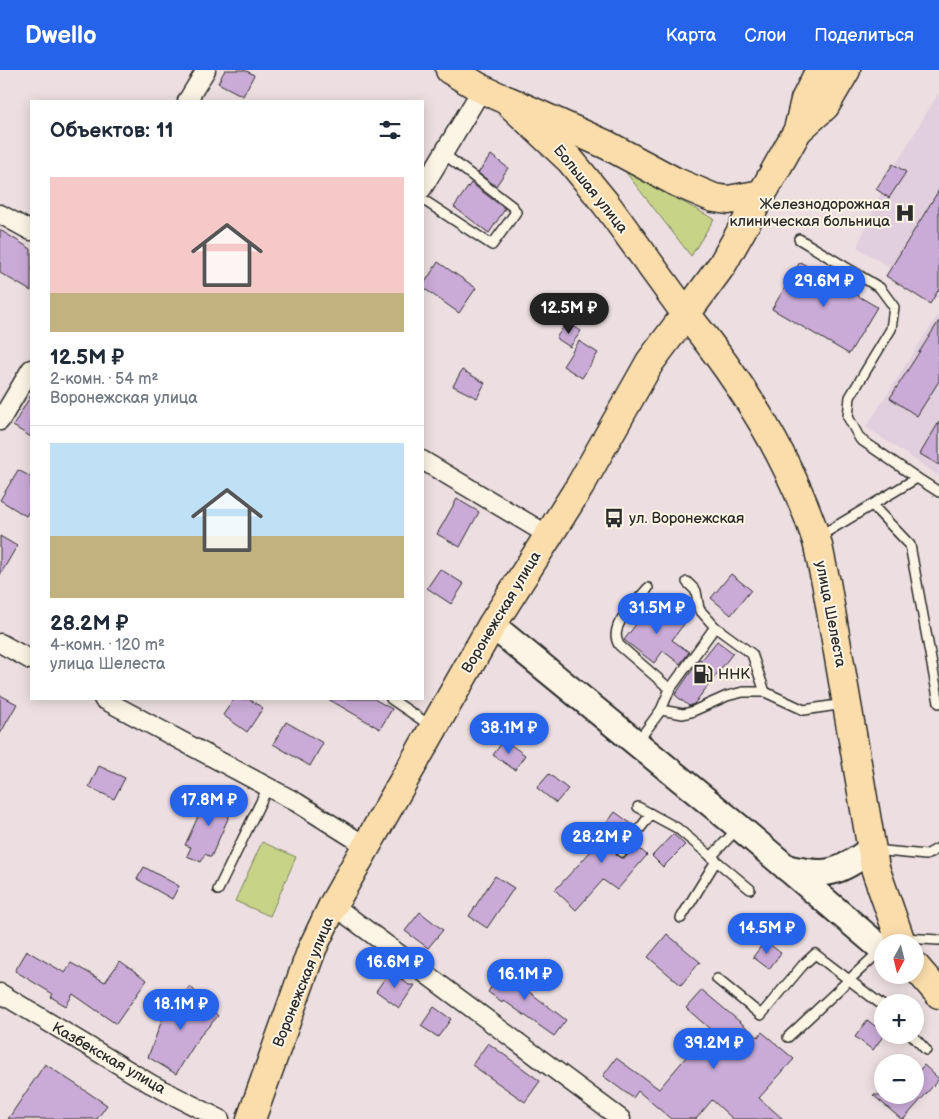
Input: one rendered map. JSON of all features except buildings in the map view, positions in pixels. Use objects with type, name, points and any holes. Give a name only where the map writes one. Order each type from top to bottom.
[{"type":"main road","name":"Большая улица","points":[[450,70],[482,89],[506,100],[570,160],[606,204],[686,314]]},
{"type":"main road","name":"Воронежская улица","points":[[251,1119],[312,950],[333,905],[492,625],[580,486],[650,362],[722,265],[798,130],[805,100],[820,70]]},
{"type":"main road","name":"Воронежская улица","points":[[798,130],[825,106],[846,70]]},
{"type":"main road","points":[[506,100],[607,145],[676,182],[714,198],[728,200],[762,194]]},
{"type":"main road","name":"улица Шелеста","points":[[686,314],[720,356],[765,430],[792,480],[816,538],[847,703],[871,850],[889,934]]},
{"type":"main road","points":[[492,625],[787,868],[877,934]]},
{"type":"main road","points":[[787,868],[812,873],[829,873],[846,867],[871,850]]},
{"type":"main road","points":[[924,977],[939,996]]},
{"type":"main road","points":[[924,984],[939,996]]},
{"type":"street","points":[[189,100],[206,70]]},
{"type":"street","points":[[424,186],[482,89]]},
{"type":"street","points":[[0,214],[30,230]]},
{"type":"street","points":[[0,421],[30,371]]},
{"type":"street","points":[[424,461],[548,535]]},
{"type":"street","points":[[0,643],[30,659]]},
{"type":"street","points":[[114,701],[296,802],[366,846]]},
{"type":"street","points":[[333,905],[621,1119]]},
{"type":"street","name":"Казбекская улица","points":[[0,993],[151,1084],[191,1113],[220,1119]]},
{"type":"lane","points":[[424,200],[492,244],[516,212],[513,207],[444,154]]},
{"type":"lane","points":[[799,239],[880,288],[894,307],[892,329],[850,397],[848,417],[860,438],[939,492]]},
{"type":"lane","points":[[816,538],[917,478]]},
{"type":"lane","points":[[872,505],[910,545],[939,703]]},
{"type":"lane","points":[[687,582],[696,591],[699,609],[715,627],[752,654],[765,692]]},
{"type":"lane","points":[[648,588],[615,628],[614,637],[618,644],[670,689]]},
{"type":"lane","points":[[636,744],[661,710],[670,689],[715,627]]},
{"type":"lane","points":[[661,710],[683,714],[727,696],[744,692],[765,692],[804,710],[847,703]]},
{"type":"lane","points":[[392,700],[433,727]]},
{"type":"lane","points":[[218,890],[268,787]]},
{"type":"lane","points":[[638,807],[677,828],[750,889]]},
{"type":"lane","points":[[622,852],[651,814]]},
{"type":"lane","points":[[681,918],[714,859],[739,827]]},
{"type":"lane","points":[[871,850],[926,855],[939,848]]},
{"type":"lane","points":[[924,941],[939,940]]},
{"type":"lane","points":[[716,979],[761,1015],[803,965],[815,954],[874,998]]},
{"type":"lane","points":[[788,1037],[848,980],[874,958]]},
{"type":"lane","points":[[920,1044],[926,1050]]},
{"type":"shaded area","name":"Железнодорожная клиническая больница","points":[[939,92],[939,299],[857,247],[887,179]]},
{"type":"shaded area","points":[[939,313],[939,476],[866,427]]},
{"type":"green space","points":[[624,170],[714,219],[691,256]]},
{"type":"green space","points":[[262,842],[296,857],[270,916],[235,901]]},
{"type":"place","name":"Железнодорожная клиническая больница","points":[[905,213]]},
{"type":"place","name":"ул. Воронежская","points":[[614,518]]},
{"type":"place","name":"ННК","points":[[703,674]]}]
